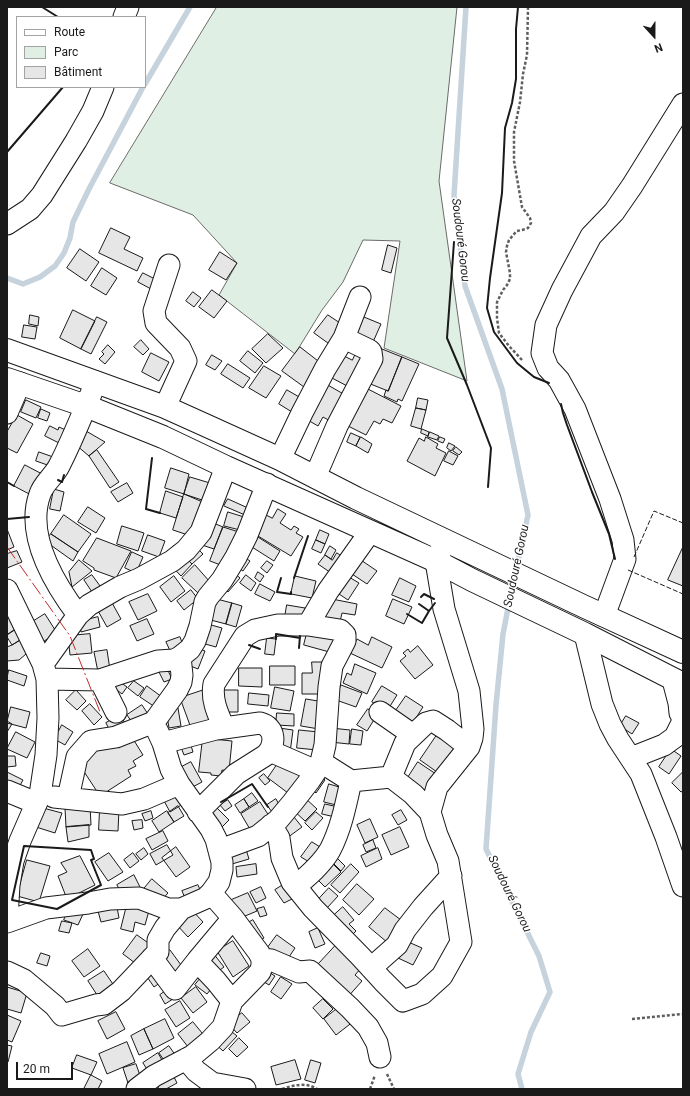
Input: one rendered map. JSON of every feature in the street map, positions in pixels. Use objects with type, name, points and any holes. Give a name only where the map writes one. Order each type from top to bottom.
[{"type":"main road","points":[[7,350],[165,407],[280,459],[356,498],[683,652]]},
{"type":"main road","points":[[13,381],[86,406],[163,437],[226,467],[267,484],[436,561],[678,682]]},
{"type":"street","points":[[7,224],[30,209],[42,195],[93,111],[103,88]]},
{"type":"street","points":[[604,616],[625,559],[623,540],[610,500],[575,409],[559,380],[548,368],[542,352],[546,325],[562,290],[591,236],[614,212],[683,104]]},
{"type":"street","points":[[165,407],[186,361],[180,348],[156,323],[154,311],[169,265]]},
{"type":"street","points":[[280,459],[325,369],[344,338],[360,297]]},
{"type":"street","points":[[315,476],[337,426],[372,359],[372,355],[369,350],[344,338]]},
{"type":"street","points":[[7,413],[13,381]]},
{"type":"street","points":[[78,614],[66,600],[52,576],[40,548],[36,506],[40,492],[58,467],[96,382]]},
{"type":"street","points":[[45,672],[78,614],[89,605],[120,587],[139,579],[172,561],[186,550],[201,532],[226,467]]},
{"type":"street","points":[[45,672],[100,680],[158,661],[174,660],[190,650],[195,641],[205,602],[222,580],[236,557],[247,535],[267,484]]},
{"type":"street","points":[[308,625],[328,591],[370,532]]},
{"type":"street","points":[[430,812],[437,787],[469,747],[473,729],[469,691],[444,609],[436,561],[446,541]]},
{"type":"street","points":[[7,590],[45,672],[48,718],[46,755],[38,799],[10,862],[7,920],[46,908],[110,899],[139,898],[168,908],[181,909]]},
{"type":"street","points":[[220,850],[258,836],[278,820],[310,780],[318,767],[325,745],[332,666],[345,641],[345,635],[340,630],[308,625],[278,625],[255,630],[245,636],[214,684],[212,692],[214,703],[224,728]]},
{"type":"street","points":[[581,633],[602,704],[610,724],[641,774],[675,836],[683,886]]},
{"type":"street","points":[[68,798],[77,757],[91,741],[116,737],[154,722],[181,682],[182,675],[180,657]]},
{"type":"street","points":[[100,680],[116,712]]},
{"type":"street","points":[[181,682],[214,684]]},
{"type":"street","points":[[631,758],[664,745],[675,737],[683,719],[680,713],[678,682]]},
{"type":"street","points":[[380,712],[413,735]]},
{"type":"street","points":[[391,777],[405,743],[426,723],[433,721],[469,747]]},
{"type":"street","points":[[7,972],[24,980],[55,1006],[62,1015],[104,1004],[121,992],[158,952],[158,940],[165,928],[181,909],[206,898],[219,882],[222,862],[216,839],[211,829],[179,784],[171,769],[163,743],[154,722]]},
{"type":"street","points":[[163,743],[224,728],[260,723],[266,725],[270,729],[273,741],[270,751],[236,774],[198,812]]},
{"type":"street","points":[[270,751],[318,767],[351,781],[391,777],[413,794],[430,812],[448,861],[460,942],[442,976],[422,994],[403,1001],[313,908],[292,882],[282,858],[279,838],[271,825]]},
{"type":"street","points":[[296,886],[316,868],[330,851],[342,816],[351,781]]},
{"type":"street","points":[[7,791],[38,799],[68,798],[122,804],[144,799],[179,784]]},
{"type":"street","points":[[371,968],[397,945],[405,930],[423,907],[451,876]]},
{"type":"street","points":[[137,1089],[154,1076],[192,1056],[210,1041],[223,1027],[232,1001],[260,972],[262,959],[259,953],[233,918],[211,893]]},
{"type":"street","points":[[152,958],[175,989],[233,918]]},
{"type":"street","points":[[262,959],[271,960],[299,972],[310,971],[368,1027],[376,1043],[380,1057]]},
{"type":"street","points":[[197,961],[232,1001]]},
{"type":"street","points":[[186,1059],[196,1071],[212,1083],[245,1089]]},
{"type":"path","points":[[528,7],[527,55],[514,132],[514,161],[522,208],[531,220],[528,228],[517,231],[509,240],[506,252],[510,279],[497,302],[497,318],[499,333],[508,346],[530,367],[540,370],[548,368]]},
{"type":"path","points":[[632,1019],[683,1014]]},
{"type":"path","points":[[282,1089],[296,1084],[312,1086],[317,1089]]},
{"type":"green space","points":[[217,7],[457,7],[439,181],[467,381],[384,348],[400,241],[363,240],[343,282],[322,310],[295,354],[219,295],[237,263],[193,215],[110,183]]},
{"type":"building","points":[[111,228],[130,237],[124,249],[143,258],[137,271],[99,253]]},
{"type":"building","points":[[388,245],[397,248],[391,273],[382,270]]},
{"type":"building","points":[[80,249],[99,262],[86,281],[67,268]]},
{"type":"building","points":[[220,252],[237,263],[226,280],[209,270]]},
{"type":"building","points":[[102,268],[117,278],[106,295],[91,286]]},
{"type":"building","points":[[143,273],[155,279],[151,289],[138,282]]},
{"type":"building","points":[[212,290],[227,301],[214,318],[199,307]]},
{"type":"building","points":[[193,292],[201,298],[194,307],[186,301]]},
{"type":"building","points":[[73,310],[95,321],[81,349],[60,338]]},
{"type":"building","points":[[30,315],[39,317],[38,326],[29,324]]},
{"type":"building","points":[[328,315],[346,327],[332,346],[314,333]]},
{"type":"building","points":[[359,315],[381,324],[373,342],[351,333]]},
{"type":"building","points":[[97,317],[107,322],[91,354],[81,349]]},
{"type":"building","points":[[24,325],[37,327],[35,339],[22,337]]},
{"type":"building","points":[[268,334],[283,348],[266,363],[252,349]]},
{"type":"building","points":[[141,340],[149,349],[143,355],[134,347]]},
{"type":"building","points":[[108,345],[115,352],[105,364],[99,359],[104,354],[102,352]]},
{"type":"building","points":[[300,347],[322,364],[304,387],[282,371]]},
{"type":"building","points":[[382,349],[402,357],[388,391],[368,383]]},
{"type":"building","points":[[248,351],[263,363],[255,373],[240,361]]},
{"type":"building","points":[[357,351],[368,357],[351,388],[330,377],[342,355],[352,360]]},
{"type":"building","points":[[151,353],[169,362],[159,381],[142,372]]},
{"type":"building","points":[[212,355],[222,361],[215,370],[206,365]]},
{"type":"building","points":[[402,357],[419,364],[402,401],[398,399],[397,402],[384,396],[386,390],[388,391]]},
{"type":"building","points":[[228,364],[250,378],[243,388],[221,374]]},
{"type":"building","points":[[264,366],[281,376],[266,398],[249,388]]},
{"type":"building","points":[[326,384],[347,396],[332,422],[323,417],[318,426],[306,419]]},
{"type":"building","points":[[366,388],[401,406],[392,423],[383,419],[380,424],[374,421],[366,435],[346,425]]},
{"type":"building","points":[[287,390],[301,398],[292,412],[279,404]]},
{"type":"building","points":[[418,398],[428,400],[426,410],[416,408]]},
{"type":"building","points":[[26,400],[41,407],[36,418],[21,412]]},
{"type":"building","points":[[416,408],[426,410],[421,429],[411,426]]},
{"type":"building","points":[[41,409],[50,413],[47,421],[38,418]]},
{"type":"building","points":[[17,415],[33,424],[17,453],[7,448],[7,432]]},
{"type":"building","points":[[50,426],[58,430],[59,427],[70,432],[63,445],[45,436]]},
{"type":"building","points":[[422,429],[429,432],[428,436],[421,433]]},
{"type":"building","points":[[86,431],[105,442],[89,456],[76,445]]},
{"type":"building","points":[[430,432],[439,436],[437,440],[428,437]]},
{"type":"building","points":[[351,433],[360,437],[356,446],[347,442]]},
{"type":"building","points":[[361,437],[372,444],[368,453],[356,446]]},
{"type":"building","points":[[426,437],[438,444],[436,448],[446,453],[435,476],[407,461],[419,438],[424,441]]},
{"type":"building","points":[[440,437],[445,439],[443,443],[438,441]]},
{"type":"building","points":[[449,443],[455,446],[451,451],[447,448]]},
{"type":"building","points":[[456,447],[462,452],[459,455],[453,451]]},
{"type":"building","points":[[97,450],[119,482],[110,488],[89,456]]},
{"type":"building","points":[[449,451],[458,456],[453,465],[444,461]]},
{"type":"building","points":[[39,452],[56,458],[53,467],[36,461]]},
{"type":"building","points":[[25,465],[44,475],[33,496],[14,486]]},
{"type":"building","points":[[171,468],[189,474],[184,494],[165,488]]},
{"type":"building","points":[[190,477],[210,483],[205,501],[184,494]]},
{"type":"building","points":[[127,483],[133,493],[118,502],[111,492]]},
{"type":"building","points":[[54,489],[64,492],[60,511],[50,509]]},
{"type":"building","points":[[166,491],[183,497],[176,518],[160,513]]},
{"type":"building","points":[[184,494],[205,503],[194,537],[173,530]]},
{"type":"building","points":[[228,499],[248,508],[245,515],[224,506]]},
{"type":"building","points":[[88,507],[105,518],[96,533],[78,522]]},
{"type":"building","points":[[278,509],[286,514],[280,523],[291,530],[294,526],[299,529],[296,533],[303,537],[291,556],[253,533],[264,514],[272,518]]},
{"type":"building","points":[[228,512],[244,517],[240,530],[224,526]]},
{"type":"building","points":[[64,515],[91,534],[78,552],[51,534]]},
{"type":"building","points":[[211,522],[223,527],[214,549],[202,545]]},
{"type":"building","points":[[122,526],[144,533],[138,551],[117,544]]},
{"type":"building","points":[[223,527],[239,532],[226,567],[210,561]]},
{"type":"building","points":[[7,529],[14,547],[7,550]]},
{"type":"building","points":[[320,530],[329,534],[325,544],[316,540]]},
{"type":"building","points":[[250,532],[280,551],[274,561],[244,542]]},
{"type":"building","points":[[51,534],[78,552],[73,561],[45,541]]},
{"type":"building","points":[[148,535],[165,541],[159,557],[142,551]]},
{"type":"building","points":[[97,538],[131,551],[116,578],[94,570],[94,568],[83,561]]},
{"type":"building","points":[[316,540],[325,544],[321,553],[312,549]]},
{"type":"building","points":[[191,542],[203,554],[192,564],[181,553]]},
{"type":"building","points":[[174,546],[192,564],[181,576],[163,557]]},
{"type":"building","points":[[330,546],[336,550],[331,559],[325,555]]},
{"type":"building","points":[[683,547],[683,586],[668,580]]},
{"type":"building","points":[[17,551],[22,562],[7,568],[7,554]]},
{"type":"building","points":[[132,552],[143,557],[136,573],[125,568]]},
{"type":"building","points":[[337,553],[346,559],[334,575],[318,564],[325,555],[332,560]]},
{"type":"building","points":[[241,555],[250,561],[243,571],[234,565]]},
{"type":"building","points":[[358,558],[377,571],[367,584],[349,572]]},
{"type":"building","points":[[79,560],[92,571],[72,587],[69,572]]},
{"type":"building","points":[[267,561],[273,565],[267,573],[261,568]]},
{"type":"building","points":[[195,565],[210,582],[198,593],[182,578]]},
{"type":"building","points":[[232,571],[240,578],[228,592],[220,585]]},
{"type":"building","points":[[258,572],[264,576],[260,582],[255,578]]},
{"type":"building","points":[[344,574],[359,583],[348,600],[333,590]]},
{"type":"building","points":[[92,575],[103,590],[94,595],[84,580]]},
{"type":"building","points":[[246,575],[256,583],[251,591],[240,583]]},
{"type":"building","points":[[174,576],[185,591],[171,602],[160,587]]},
{"type":"building","points":[[295,576],[316,581],[312,598],[291,594]]},
{"type":"building","points":[[400,578],[416,586],[409,602],[392,595]]},
{"type":"building","points":[[260,584],[275,592],[270,601],[255,594]]},
{"type":"building","points":[[191,590],[198,599],[184,610],[177,601]]},
{"type":"building","points":[[148,594],[157,611],[138,620],[129,602]]},
{"type":"building","points":[[209,597],[232,603],[226,624],[203,618]]},
{"type":"building","points":[[327,598],[357,604],[355,615],[342,613],[339,626],[322,623]]},
{"type":"building","points":[[393,599],[412,607],[404,624],[386,616]]},
{"type":"building","points":[[111,601],[121,619],[107,627],[97,609]]},
{"type":"building","points":[[232,603],[242,606],[236,627],[226,624]]},
{"type":"building","points":[[287,605],[305,608],[303,620],[285,617]]},
{"type":"building","points":[[45,614],[57,633],[41,643],[29,624]]},
{"type":"building","points":[[7,615],[16,629],[7,635]]},
{"type":"building","points":[[98,617],[100,627],[81,632],[79,622]]},
{"type":"building","points":[[147,619],[154,634],[137,641],[130,626]]},
{"type":"building","points":[[204,623],[222,628],[216,647],[198,642]]},
{"type":"building","points":[[16,629],[22,639],[12,645],[7,635]]},
{"type":"building","points":[[308,629],[337,636],[333,653],[304,645]]},
{"type":"building","points":[[90,634],[92,653],[70,655],[68,636]]},
{"type":"building","points":[[180,637],[185,650],[172,655],[166,642]]},
{"type":"building","points":[[372,637],[392,647],[382,668],[350,653],[357,639],[368,645]]},
{"type":"building","points":[[267,638],[276,639],[274,655],[265,654]]},
{"type":"building","points":[[22,639],[26,654],[19,660],[7,661],[7,647]]},
{"type":"building","points":[[418,646],[433,665],[415,679],[400,661],[406,656],[403,653],[408,649],[410,652]]},
{"type":"building","points":[[195,647],[205,651],[198,669],[188,665]]},
{"type":"building","points":[[107,650],[110,670],[98,672],[94,652]]},
{"type":"building","points":[[164,662],[172,679],[164,682],[156,666]]},
{"type":"building","points":[[312,662],[323,662],[323,694],[302,694],[302,673],[312,673]]},
{"type":"building","points":[[355,664],[376,673],[367,694],[343,683],[347,673],[351,675]]},
{"type":"building","points":[[270,666],[295,666],[295,685],[270,685]]},
{"type":"building","points":[[239,668],[262,668],[262,687],[239,686]]},
{"type":"building","points":[[9,670],[27,676],[24,686],[7,680]]},
{"type":"building","points":[[117,680],[127,687],[122,694],[112,686]]},
{"type":"building","points":[[134,681],[144,688],[138,696],[128,688]]},
{"type":"building","points":[[341,685],[362,693],[356,707],[336,700]]},
{"type":"building","points":[[147,686],[162,697],[155,707],[140,697]]},
{"type":"building","points":[[382,686],[397,695],[387,711],[372,702]]},
{"type":"building","points":[[275,687],[294,691],[290,711],[271,708]]},
{"type":"building","points":[[76,690],[86,701],[77,710],[66,700]]},
{"type":"building","points":[[204,690],[215,719],[191,728],[180,698]]},
{"type":"building","points":[[219,690],[238,690],[238,712],[219,712]]},
{"type":"building","points":[[249,693],[269,695],[268,706],[248,704]]},
{"type":"building","points":[[406,696],[423,707],[412,724],[395,712]]},
{"type":"building","points":[[306,699],[324,702],[319,729],[301,726]]},
{"type":"building","points":[[90,704],[102,717],[94,725],[82,711]]},
{"type":"building","points":[[142,705],[148,714],[133,724],[127,715]]},
{"type":"building","points":[[11,707],[30,712],[26,728],[7,723]]},
{"type":"building","points":[[178,708],[181,726],[169,728],[166,710]]},
{"type":"building","points":[[368,709],[377,715],[367,731],[357,725]]},
{"type":"building","points":[[277,713],[294,714],[294,726],[276,725]]},
{"type":"building","points":[[121,715],[126,726],[111,733],[106,723]]},
{"type":"building","points":[[626,716],[639,723],[632,734],[620,726]]},
{"type":"building","points":[[7,721],[12,724],[7,732]]},
{"type":"building","points":[[62,725],[73,732],[65,745],[49,736],[54,729],[58,731]]},
{"type":"building","points":[[279,728],[293,730],[290,753],[276,751]]},
{"type":"building","points":[[331,728],[350,730],[349,744],[330,742]]},
{"type":"building","points":[[352,729],[363,731],[361,745],[350,744]]},
{"type":"building","points":[[299,730],[319,732],[317,750],[297,748]]},
{"type":"building","points":[[16,732],[35,742],[27,758],[7,749]]},
{"type":"building","points":[[439,732],[457,744],[437,772],[420,760]]},
{"type":"building","points":[[130,734],[143,755],[133,761],[136,766],[128,770],[131,776],[100,796],[77,761],[108,742]]},
{"type":"building","points":[[203,738],[232,741],[229,771],[222,770],[221,776],[199,772]]},
{"type":"building","points":[[189,739],[193,752],[184,755],[179,742]]},
{"type":"building","points":[[671,749],[681,756],[669,774],[659,767]]},
{"type":"building","points":[[7,756],[15,756],[16,766],[7,767]]},
{"type":"building","points":[[281,759],[306,777],[292,796],[268,778]]},
{"type":"building","points":[[191,762],[202,782],[185,791],[174,771]]},
{"type":"building","points":[[418,762],[436,774],[425,791],[407,779]]},
{"type":"building","points":[[7,772],[23,780],[18,789],[7,783]]},
{"type":"building","points":[[683,772],[683,791],[681,792],[672,783]]},
{"type":"building","points":[[264,774],[270,781],[265,785],[259,778]]},
{"type":"building","points":[[319,775],[325,780],[316,793],[310,787]]},
{"type":"building","points":[[329,784],[346,789],[340,806],[324,802]]},
{"type":"building","points":[[178,789],[186,802],[170,812],[163,799]]},
{"type":"building","points":[[252,793],[258,801],[249,807],[244,799]]},
{"type":"building","points":[[304,797],[317,809],[305,821],[292,809]]},
{"type":"building","points":[[244,799],[249,807],[240,813],[235,805]]},
{"type":"building","points":[[276,799],[281,808],[274,815],[267,805]]},
{"type":"building","points":[[228,800],[232,806],[225,811],[220,805]]},
{"type":"building","points":[[260,802],[271,819],[251,831],[241,814]]},
{"type":"building","points":[[325,804],[338,807],[335,817],[322,814]]},
{"type":"building","points":[[90,806],[91,825],[66,827],[65,808]]},
{"type":"building","points":[[178,806],[184,816],[174,822],[168,813]]},
{"type":"building","points":[[215,806],[229,820],[220,829],[205,814]]},
{"type":"building","points":[[43,808],[62,813],[55,833],[36,827]]},
{"type":"building","points":[[100,808],[119,809],[118,831],[99,830]]},
{"type":"building","points":[[401,810],[407,820],[398,825],[392,815]]},
{"type":"building","points":[[151,811],[153,818],[145,821],[142,814]]},
{"type":"building","points":[[167,811],[174,822],[159,832],[152,821]]},
{"type":"building","points":[[316,812],[323,818],[312,830],[305,823]]},
{"type":"building","points":[[294,817],[302,827],[287,838],[279,829]]},
{"type":"building","points":[[370,819],[378,837],[365,843],[357,825]]},
{"type":"building","points":[[142,820],[143,828],[134,830],[132,821]]},
{"type":"building","points":[[89,825],[89,837],[68,842],[66,827]]},
{"type":"building","points":[[400,827],[409,847],[391,855],[382,835]]},
{"type":"building","points":[[163,831],[168,841],[152,850],[146,839]]},
{"type":"building","points":[[373,840],[376,848],[366,852],[363,845]]},
{"type":"building","points":[[312,842],[325,850],[314,865],[301,857]]},
{"type":"building","points":[[167,845],[173,855],[156,865],[150,854]]},
{"type":"building","points":[[245,846],[249,859],[232,864],[228,852]]},
{"type":"building","points":[[176,847],[190,867],[176,877],[162,858]]},
{"type":"building","points":[[144,848],[148,854],[141,860],[136,854]]},
{"type":"building","points":[[378,848],[382,859],[366,867],[361,856]]},
{"type":"building","points":[[109,853],[123,872],[108,881],[95,862]]},
{"type":"building","points":[[133,853],[139,861],[130,868],[124,860]]},
{"type":"building","points":[[333,854],[345,866],[341,871],[328,858]]},
{"type":"building","points":[[80,856],[95,885],[67,899],[58,876],[67,872],[61,863]]},
{"type":"building","points":[[328,859],[341,872],[325,887],[312,874]]},
{"type":"building","points":[[27,860],[50,866],[39,902],[17,896]]},
{"type":"building","points":[[256,864],[257,874],[237,877],[236,867]]},
{"type":"building","points":[[351,864],[359,872],[340,893],[331,885]]},
{"type":"building","points":[[134,875],[140,887],[123,897],[117,885]]},
{"type":"building","points":[[152,879],[168,893],[159,903],[143,890]]},
{"type":"building","points":[[357,884],[374,899],[359,915],[343,900]]},
{"type":"building","points":[[198,885],[202,894],[186,900],[182,891]]},
{"type":"building","points":[[283,885],[292,899],[284,903],[275,890]]},
{"type":"building","points":[[261,887],[266,898],[256,903],[250,892]]},
{"type":"building","points":[[329,888],[338,896],[327,908],[318,900]]},
{"type":"building","points":[[248,893],[257,911],[238,919],[229,901]]},
{"type":"building","points":[[128,901],[150,907],[145,925],[135,922],[133,932],[121,929]]},
{"type":"building","points":[[117,907],[119,918],[101,922],[98,911]]},
{"type":"building","points":[[264,907],[267,915],[260,917],[257,909]]},
{"type":"building","points":[[343,907],[354,920],[349,924],[356,931],[349,938],[331,918]]},
{"type":"building","points":[[385,908],[405,923],[388,943],[369,927]]},
{"type":"building","points":[[69,909],[83,914],[78,925],[64,920]]},
{"type":"building","points":[[191,909],[203,922],[188,937],[176,924]]},
{"type":"building","points":[[253,920],[264,938],[254,944],[243,926]]},
{"type":"building","points":[[62,921],[72,923],[69,933],[59,931]]},
{"type":"building","points":[[318,928],[325,944],[315,948],[309,932]]},
{"type":"building","points":[[137,935],[154,947],[139,966],[123,954]]},
{"type":"building","points":[[277,935],[295,948],[285,963],[266,950]]},
{"type":"building","points":[[233,941],[249,966],[233,977],[217,951]]},
{"type":"building","points":[[406,941],[422,948],[413,965],[398,958]]},
{"type":"building","points":[[337,944],[362,967],[355,975],[362,981],[346,999],[314,969]]},
{"type":"building","points":[[88,949],[100,966],[84,977],[72,961]]},
{"type":"building","points":[[170,950],[184,969],[171,978],[157,960]]},
{"type":"building","points":[[41,953],[50,956],[47,966],[37,963]]},
{"type":"building","points":[[213,953],[224,967],[213,975],[202,960]]},
{"type":"building","points":[[153,964],[164,980],[154,987],[143,971]]},
{"type":"building","points":[[104,971],[117,990],[101,1001],[88,981]]},
{"type":"building","points":[[267,971],[275,976],[269,985],[261,980]]},
{"type":"building","points":[[204,974],[216,983],[207,994],[195,985]]},
{"type":"building","points":[[281,977],[292,984],[281,999],[271,992]]},
{"type":"building","points":[[7,987],[27,993],[21,1013],[7,1009]]},
{"type":"building","points":[[196,987],[207,1002],[193,1013],[181,998]]},
{"type":"building","points":[[167,990],[173,999],[165,1004],[160,995]]},
{"type":"building","points":[[323,999],[333,1009],[323,1019],[313,1008]]},
{"type":"building","points":[[180,1001],[190,1018],[176,1027],[165,1010]]},
{"type":"building","points":[[342,1005],[354,1021],[336,1035],[324,1019]]},
{"type":"building","points":[[116,1012],[125,1029],[107,1039],[98,1021]]},
{"type":"building","points":[[242,1013],[250,1022],[237,1033],[229,1024]]},
{"type":"building","points":[[7,1015],[21,1021],[12,1042],[7,1040]]},
{"type":"building","points":[[165,1019],[174,1038],[153,1049],[144,1029]]},
{"type":"building","points":[[193,1022],[207,1039],[192,1052],[178,1034]]},
{"type":"building","points":[[227,1028],[237,1036],[223,1051],[213,1042]]},
{"type":"building","points":[[144,1029],[153,1049],[139,1055],[131,1036]]},
{"type":"building","points":[[239,1038],[248,1047],[237,1057],[229,1049]]},
{"type":"building","points":[[127,1042],[135,1062],[107,1074],[99,1054]]},
{"type":"building","points":[[7,1045],[12,1046],[8,1062],[7,1062]]},
{"type":"building","points":[[169,1046],[178,1059],[168,1066],[159,1053]]},
{"type":"building","points":[[158,1053],[165,1065],[150,1074],[143,1063]]},
{"type":"building","points":[[77,1055],[97,1062],[91,1075],[72,1068]]},
{"type":"building","points":[[295,1060],[301,1079],[276,1085],[271,1067]]},
{"type":"building","points":[[311,1060],[321,1063],[315,1083],[305,1080]]},
{"type":"building","points":[[136,1064],[142,1081],[129,1086],[123,1068]]},
{"type":"building","points":[[171,1071],[177,1083],[166,1089],[159,1089],[154,1080]]},
{"type":"building","points":[[91,1075],[102,1081],[98,1089],[84,1089]]},
{"type":"waterway","points":[[146,82],[190,7]]},
{"type":"waterway","name":"Soudouré Gorou","points":[[466,7],[454,195],[465,286],[502,389],[528,515],[516,570]]},
{"type":"waterway","points":[[7,278],[23,284],[40,277],[55,266],[64,253],[70,238],[73,222],[89,189],[142,88]]},
{"type":"waterway","name":"Soudouré Gorou","points":[[509,603],[503,634],[496,705],[486,849],[539,956],[550,992],[531,1032],[518,1074],[522,1089]]},
{"type":"fence","points":[[634,557],[654,511],[683,523]]},
{"type":"fence","points":[[628,570],[683,594]]},
{"type":"wall","points":[[42,7],[56,16]]},
{"type":"wall","points":[[518,7],[516,29],[516,79],[512,103],[505,128],[502,193],[487,308],[494,332],[517,363],[534,377],[549,383]]},
{"type":"wall","points":[[7,152],[62,88]]},
{"type":"wall","points":[[454,242],[447,338],[491,448],[488,487]]},
{"type":"wall","points":[[561,404],[567,425],[609,534],[615,559]]},
{"type":"wall","points":[[152,458],[146,509],[160,513]]},
{"type":"wall","points":[[58,480],[62,482],[64,475]]},
{"type":"wall","points":[[7,482],[14,486]]},
{"type":"wall","points":[[7,519],[29,517]]},
{"type":"wall","points":[[294,578],[308,536]]},
{"type":"wall","points":[[281,578],[277,592],[291,594],[291,592]]},
{"type":"wall","points":[[421,597],[424,594],[434,599]]},
{"type":"wall","points":[[419,604],[429,611],[435,603]]},
{"type":"wall","points":[[407,614],[422,623],[429,611]]},
{"type":"wall","points":[[276,639],[276,634],[300,638]]},
{"type":"wall","points":[[299,648],[300,636]]},
{"type":"wall","points":[[249,645],[260,649]]},
{"type":"wall","points":[[221,802],[252,784],[268,807]]},
{"type":"wall","points":[[24,846],[91,850],[94,859],[91,860],[101,885],[57,909],[12,900],[24,846]]},
{"type":"power","points":[[7,547],[70,636],[100,712]]}]
